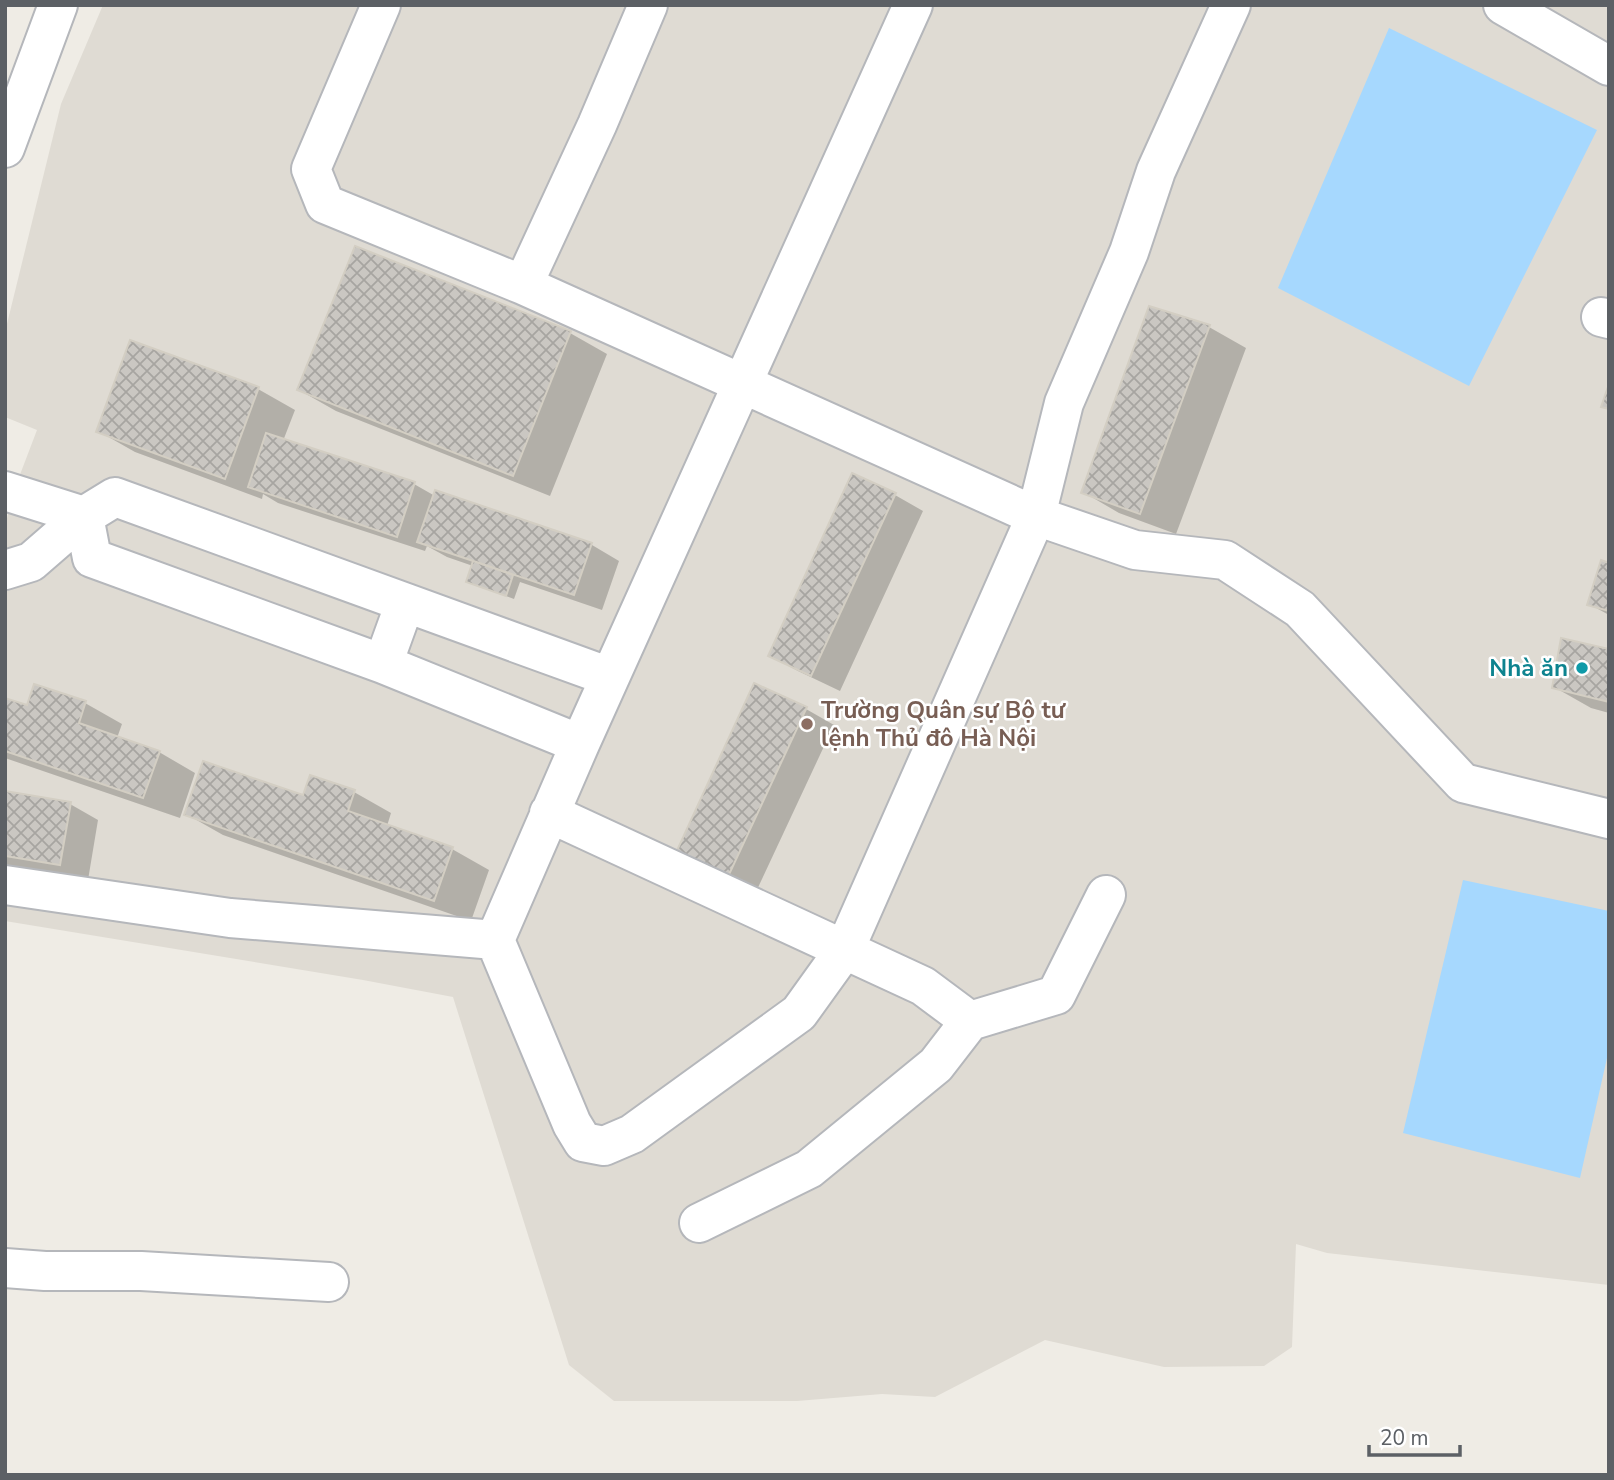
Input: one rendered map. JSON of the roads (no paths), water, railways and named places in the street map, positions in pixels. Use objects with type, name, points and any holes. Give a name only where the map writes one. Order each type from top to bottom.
[{"type":"street","points":[[5,148],[58,5]]},
{"type":"street","points":[[381,5],[311,169],[325,204],[523,285],[1036,516],[1135,550],[1225,560],[1300,609],[1463,783],[1609,819]]},
{"type":"street","points":[[523,285],[597,125],[648,5]]},
{"type":"street","points":[[913,5],[549,813],[495,940],[572,1124],[583,1142],[604,1146],[632,1134],[799,1013],[845,949],[1036,516],[1064,403],[1129,252],[1156,172],[1231,5]]},
{"type":"street","points":[[1503,5],[1609,66]]},
{"type":"street","points":[[5,491],[84,516]]},
{"type":"street","points":[[5,570],[31,562],[84,516],[115,498],[610,677]]},
{"type":"street","points":[[84,516],[92,558],[383,664],[580,744]]},
{"type":"street","points":[[383,664],[405,603]]},
{"type":"street","points":[[549,813],[923,986],[970,1020]]},
{"type":"street","points":[[5,885],[230,918],[495,940]]},
{"type":"street","points":[[699,1223],[809,1169],[936,1065],[970,1020],[1056,995],[1106,895]]},
{"type":"street","points":[[5,1268],[45,1271],[141,1271],[329,1282]]},
{"type":"water","points":[[1389,28],[1597,130],[1469,386],[1278,288]]},
{"type":"water","points":[[1463,880],[1609,911],[1609,1049],[1580,1178],[1403,1133]]},
{"type":"place","name":"Nhà ăn","points":[[1582,668]]},
{"type":"place","name":"Trường Quân sự Bộ tư lệnh Thủ đô Hà Nội","points":[[807,724]]}]
